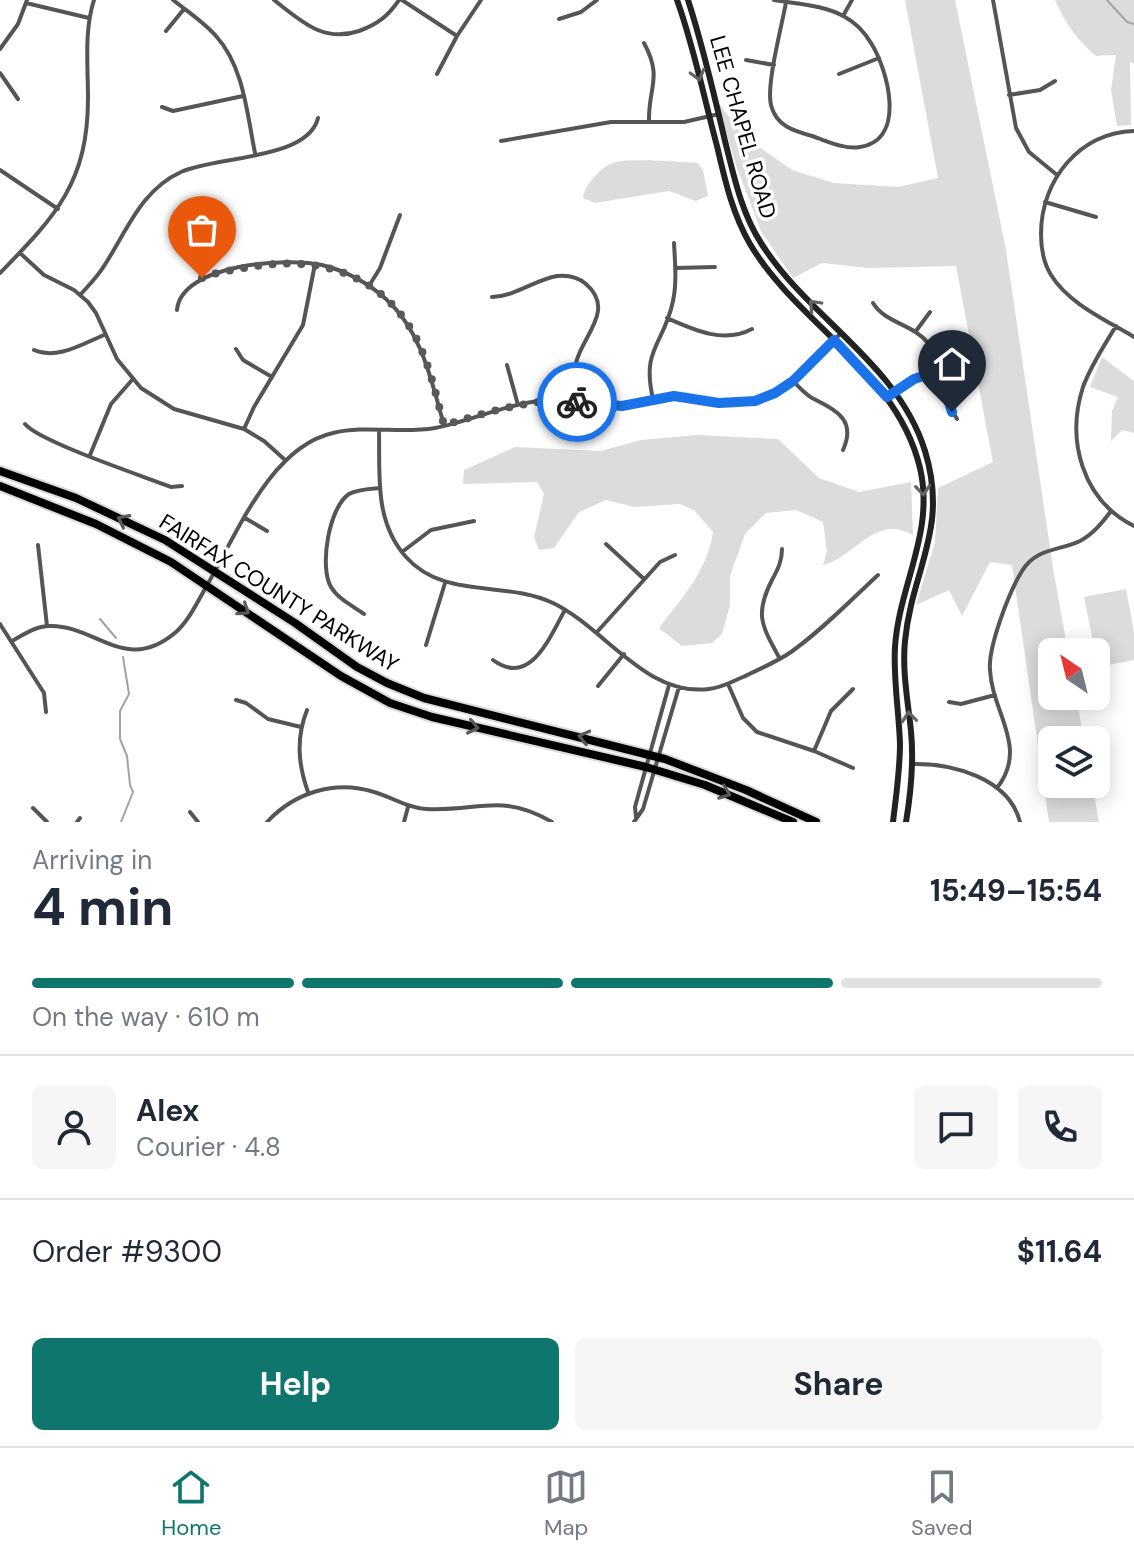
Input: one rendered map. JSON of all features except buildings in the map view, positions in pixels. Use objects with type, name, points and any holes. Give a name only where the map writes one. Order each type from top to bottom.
[{"type":"highway","name":"FAIRFAX COUNTY PARKWAY","points":[[0,471],[102,509],[165,540],[295,623],[345,659],[387,683],[424,698],[654,755],[732,784],[816,822]]},
{"type":"highway","name":"FAIRFAX COUNTY PARKWAY","points":[[0,486],[96,524],[171,562],[341,676],[390,703],[432,717],[651,769],[705,785],[793,822]]},
{"type":"main road","name":"LEE CHAPEL ROAD","points":[[687,0],[737,186],[754,230],[782,272],[895,391],[920,437],[930,469],[934,497],[929,547],[911,609],[904,658],[912,764],[906,822]]},
{"type":"main road","name":"LEE CHAPEL ROAD","points":[[678,1],[731,202],[748,241],[773,277],[887,397],[910,437],[920,469],[923,530],[902,606],[895,649],[900,760],[893,822]]},
{"type":"main road","points":[[902,606],[911,609]]},
{"type":"street","points":[[0,273],[58,209],[72,184],[86,138],[89,18],[94,0]]},
{"type":"street","points":[[173,0],[210,29],[227,50],[235,67],[256,154]]},
{"type":"street","points":[[274,0],[313,29],[337,36],[377,24],[400,0],[457,36]]},
{"type":"street","points":[[437,74],[481,0]]},
{"type":"street","points":[[559,19],[581,12],[597,0]]},
{"type":"street","points":[[678,1],[687,0]]},
{"type":"street","points":[[774,0],[786,2],[822,9],[843,16],[867,36],[879,58],[890,111],[888,122],[876,140],[856,148],[791,129],[777,119],[770,99],[786,2]]},
{"type":"street","points":[[843,16],[852,0]]},
{"type":"street","points":[[993,0],[1016,128],[1023,144],[1057,175]]},
{"type":"street","points":[[0,49],[13,33],[27,2],[89,18]]},
{"type":"street","points":[[166,31],[184,9]]},
{"type":"street","points":[[644,43],[653,60],[655,73],[649,122]]},
{"type":"street","points":[[839,74],[879,58]]},
{"type":"street","points":[[746,60],[774,65]]},
{"type":"street","points":[[0,73],[18,99]]},
{"type":"street","points":[[1009,95],[1040,90],[1055,81]]},
{"type":"street","points":[[162,107],[173,111],[243,96]]},
{"type":"street","points":[[501,141],[611,122],[684,122],[719,114]]},
{"type":"street","points":[[81,294],[105,265],[140,206],[158,186],[190,169],[299,142],[312,132],[318,118]]},
{"type":"street","points":[[1134,131],[1115,133],[1088,144],[1057,175],[1045,202],[1041,245],[1050,274],[1072,298],[1134,337]]},
{"type":"street","points":[[0,170],[58,209]]},
{"type":"street","points":[[1045,202],[1096,217]]},
{"type":"street","points":[[369,286],[380,268],[400,215]]},
{"type":"street","points":[[653,399],[649,364],[674,298],[674,243]]},
{"type":"street","points":[[20,253],[44,275],[81,294],[93,308],[117,359],[132,380],[153,397],[174,409],[244,429],[285,459]]},
{"type":"street","points":[[177,310],[177,303],[185,290],[209,275],[279,262],[315,264],[349,275],[369,286],[396,309],[415,335],[444,425]]},
{"type":"street","points":[[244,429],[303,325],[315,264]]},
{"type":"street","points":[[675,268],[715,267]]},
{"type":"street","points":[[492,297],[515,293],[559,276],[577,278],[590,288],[598,306],[597,320],[577,359],[572,401]]},
{"type":"street","points":[[873,303],[881,314],[916,331],[932,350],[947,401],[957,419]]},
{"type":"street","points":[[916,331],[930,312]]},
{"type":"street","points":[[667,318],[711,334],[739,335],[752,329]]},
{"type":"street","points":[[1116,326],[1087,376],[1076,425],[1084,473],[1097,496],[1111,511],[1134,526]]},
{"type":"street","points":[[12,641],[47,626],[63,627],[117,647],[134,649],[163,641],[181,626],[245,518],[285,459],[305,444],[327,434],[444,425],[549,400],[622,406],[682,396],[719,403],[743,403],[768,396],[793,381],[841,333]]},
{"type":"street","points":[[34,350],[43,354],[56,353],[104,335]]},
{"type":"street","points":[[236,349],[243,360],[272,377]]},
{"type":"street","points":[[507,365],[518,405]]},
{"type":"street","points":[[887,397],[914,379],[939,371]]},
{"type":"street","points":[[90,455],[111,404],[132,380]]},
{"type":"street","points":[[793,381],[809,396],[828,404],[839,413],[847,431],[843,450]]},
{"type":"street","points":[[25,424],[36,434],[171,487],[182,486]]},
{"type":"street","points":[[379,430],[380,488],[386,526],[402,552],[418,569],[445,583],[527,595],[565,610],[651,675],[669,685],[706,690],[728,684],[780,659],[804,642],[878,575]]},
{"type":"street","points":[[364,614],[333,590],[326,576],[325,560],[333,517],[339,504],[358,490],[380,488]]},
{"type":"street","points":[[997,788],[1008,770],[1011,754],[989,670],[991,648],[1022,570],[1042,553],[1086,538],[1111,511]]},
{"type":"street","points":[[245,518],[267,531]]},
{"type":"street","points":[[402,552],[431,530],[474,521]]},
{"type":"street","points":[[606,544],[644,579]]},
{"type":"street","points":[[38,545],[47,626]]},
{"type":"street","points":[[780,659],[764,629],[761,612],[763,598],[781,563],[782,549]]},
{"type":"street","points":[[597,632],[663,560],[675,555]]},
{"type":"street","points":[[426,645],[445,583]]},
{"type":"street","points":[[493,660],[513,669],[532,662],[542,652],[565,610]]},
{"type":"street","points":[[0,624],[44,693],[46,712]]},
{"type":"street","points":[[598,686],[624,654]]},
{"type":"street","points":[[728,684],[743,718],[753,729],[853,768]]},
{"type":"street","points":[[635,820],[643,809],[669,685]]},
{"type":"street","points":[[635,820],[635,807],[679,687]]},
{"type":"street","points":[[814,751],[831,711],[853,689]]},
{"type":"street","points":[[949,702],[963,704],[995,695]]},
{"type":"street","points":[[236,700],[246,703],[268,719],[301,727]]},
{"type":"street","points":[[307,710],[301,727],[300,762],[308,792]]},
{"type":"street","points":[[912,764],[949,766],[997,788],[1013,804],[1020,822]]},
{"type":"street","points":[[267,822],[286,805],[308,792],[337,787],[382,794],[408,807],[447,810],[479,804],[506,804],[529,810],[552,822]]},
{"type":"street","points":[[404,822],[408,807]]},
{"type":"street","points":[[33,808],[47,822]]},
{"type":"street","points":[[190,812],[198,822]]},
{"type":"shaded area","points":[[905,0],[955,0],[1006,250],[1066,638],[1038,638],[1038,710],[1079,710],[1081,726],[1038,726],[1038,746],[1012,565],[990,562],[962,616],[949,590],[916,605],[935,542],[938,488],[993,462],[956,266],[868,268],[822,263],[793,278],[761,231],[716,99],[742,135],[792,170],[834,183],[898,187],[938,178]]},
{"type":"shaded area","points":[[1055,0],[1134,0],[1134,64],[1130,62],[1131,125],[1117,126],[1111,90],[1116,55],[1096,56],[1089,50],[1072,31]]},
{"type":"shaded area","points":[[649,160],[698,163],[703,170],[708,196],[696,201],[669,191],[595,203],[583,198],[591,181],[610,164]]},
{"type":"shaded area","points":[[1102,357],[1134,381],[1134,433],[1122,430],[1111,441],[1112,411],[1118,397],[1090,387]]},
{"type":"shaded area","points":[[697,435],[778,439],[819,478],[859,492],[911,482],[913,535],[888,529],[823,565],[827,551],[823,522],[796,510],[766,513],[745,534],[730,576],[730,605],[722,634],[712,643],[682,646],[659,628],[700,571],[710,546],[713,532],[694,510],[680,504],[635,507],[606,500],[579,512],[554,548],[539,550],[534,537],[544,494],[537,482],[463,484],[464,470],[515,447],[601,451],[641,440]]},
{"type":"shaded area","points":[[1126,589],[1134,632],[1134,660],[1110,665],[1110,638],[1092,638],[1084,597]]},
{"type":"shaded area","points":[[1046,798],[1095,798],[1099,822],[1049,822]]},
{"type":"waterway","points":[[1107,0],[1127,22],[1134,24]]},
{"type":"waterway","points":[[100,619],[116,638]]},
{"type":"waterway","points":[[121,822],[133,792],[127,756],[120,739],[120,711],[129,694],[123,657]]},
{"type":"way so far","points":[[202,278],[219,272],[295,262],[335,269],[369,286],[396,309],[415,335],[444,425],[525,403],[549,400],[577,402]]},
{"type":"route","points":[[577,402],[622,406],[674,396],[731,404],[755,401],[793,381],[834,340],[887,397],[914,379],[939,371],[952,412]]}]
